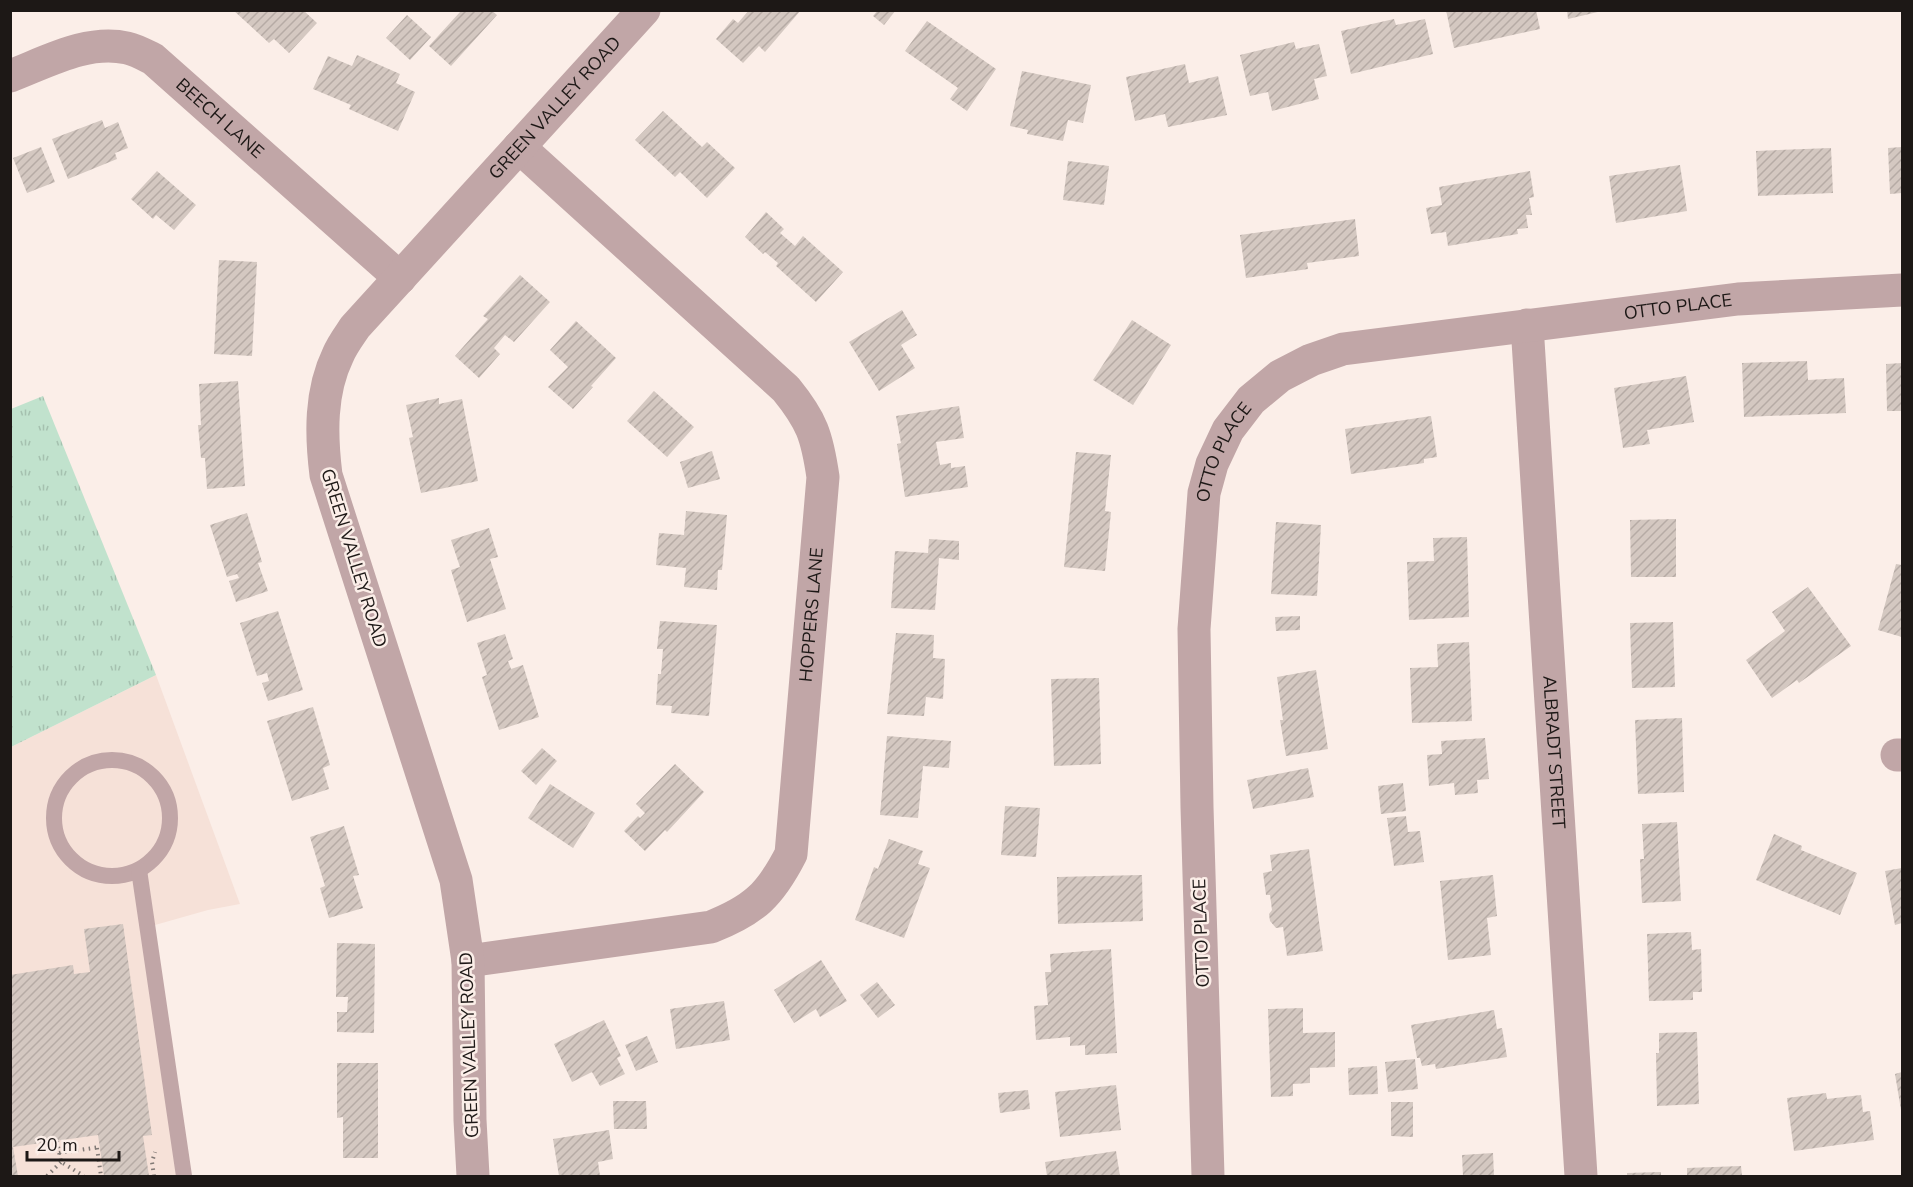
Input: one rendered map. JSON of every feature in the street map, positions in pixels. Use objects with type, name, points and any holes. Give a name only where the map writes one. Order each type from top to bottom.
[{"type":"street","name":"GREEN VALLEY ROAD","points":[[473,1176],[468,961],[456,880],[326,475],[321,436],[326,393],[337,356],[355,327],[644,10]]},
{"type":"street","name":"BEECH LANE","points":[[10,76],[77,50],[102,45],[128,48],[153,59],[400,278]]},
{"type":"street","name":"HOPPERS LANE","points":[[468,961],[711,927],[736,917],[761,900],[778,879],[791,854],[823,477],[818,444],[805,413],[786,389],[519,147]]},
{"type":"street","name":"OTTO PLACE","points":[[1208,1176],[1197,819],[1194,629],[1204,493],[1212,464],[1228,430],[1251,400],[1280,376],[1311,360],[1343,349],[1738,299],[1902,290]]},
{"type":"street","name":"ALBRADT STREET","points":[[1527,326],[1581,1176]]},
{"type":"lane","points":[[121,759],[140,766],[156,778],[166,795],[170,814],[168,834],[159,852],[139,870],[126,875],[99,875],[80,867],[65,854],[56,836],[53,816],[57,797],[67,780],[82,767],[101,760],[121,759]]},
{"type":"lane","points":[[139,870],[184,1176]]},
{"type":"path","points":[[57,1140],[61,1162],[84,1176]]},
{"type":"path","points":[[59,1153],[98,1147],[101,1176]]},
{"type":"path","points":[[47,1176],[61,1162]]},
{"type":"shaded area","points":[[156,675],[240,904],[208,910],[148,927],[188,1176],[11,1176],[11,747]]},
{"type":"green space","points":[[43,396],[156,675],[11,747],[11,409]]},
{"type":"building","points":[[233,10],[303,10],[317,23],[289,53],[274,39],[269,43]]},
{"type":"building","points":[[458,10],[491,10],[497,15],[451,66],[429,46],[460,12]]},
{"type":"building","points":[[749,10],[801,10],[765,52],[759,46],[743,63],[716,39],[733,19],[738,23]]},
{"type":"building","points":[[878,10],[896,10],[884,25],[873,16]]},
{"type":"building","points":[[1446,10],[1536,10],[1540,29],[1454,48]]},
{"type":"building","points":[[1567,10],[1602,10],[1602,11],[1568,19]]},
{"type":"building","points":[[407,15],[431,37],[410,60],[386,38]]},
{"type":"building","points":[[1394,19],[1396,25],[1425,19],[1433,54],[1351,74],[1341,31]]},
{"type":"building","points":[[927,21],[996,69],[967,111],[950,99],[958,88],[905,51]]},
{"type":"building","points":[[1294,42],[1296,49],[1319,44],[1327,76],[1314,79],[1319,99],[1272,111],[1268,92],[1250,96],[1240,55]]},
{"type":"building","points":[[357,55],[400,74],[396,83],[415,92],[398,131],[349,109],[351,105],[313,89],[328,56],[352,66]]},
{"type":"building","points":[[1185,64],[1189,83],[1218,76],[1227,115],[1168,127],[1165,114],[1135,121],[1126,77]]},
{"type":"building","points":[[1022,71],[1091,85],[1083,123],[1068,120],[1063,141],[1027,134],[1028,130],[1010,126]]},
{"type":"building","points":[[663,111],[702,147],[707,142],[735,168],[707,198],[680,172],[675,177],[635,140]]},
{"type":"building","points":[[102,120],[105,128],[118,122],[128,148],[115,153],[117,159],[68,179],[52,139]]},
{"type":"building","points":[[41,147],[55,182],[27,193],[13,158]]},
{"type":"building","points":[[1902,147],[1902,193],[1890,194],[1888,148]]},
{"type":"building","points":[[1831,148],[1833,193],[1758,196],[1756,151]]},
{"type":"building","points":[[1068,161],[1109,166],[1104,205],[1063,200]]},
{"type":"building","points":[[1680,165],[1687,211],[1616,223],[1609,176]]},
{"type":"building","points":[[157,171],[196,205],[174,230],[156,215],[153,219],[131,199]]},
{"type":"building","points":[[1530,171],[1534,197],[1529,198],[1532,215],[1526,215],[1528,228],[1517,229],[1518,234],[1448,246],[1446,232],[1431,234],[1426,208],[1442,205],[1439,187]]},
{"type":"building","points":[[766,212],[784,229],[780,233],[795,246],[803,236],[843,272],[816,302],[776,266],[778,263],[765,252],[763,254],[745,237]]},
{"type":"building","points":[[1355,219],[1359,256],[1307,263],[1308,269],[1246,278],[1240,235]]},
{"type":"building","points":[[219,260],[257,262],[252,356],[214,354]]},
{"type":"building","points":[[520,275],[550,302],[514,342],[505,335],[494,348],[500,354],[479,378],[455,356],[488,319],[483,316]]},
{"type":"building","points":[[902,310],[917,335],[901,345],[915,368],[879,391],[849,342]]},
{"type":"building","points":[[1132,320],[1171,345],[1133,405],[1093,380]]},
{"type":"building","points":[[576,321],[616,358],[573,409],[548,387],[568,367],[550,350]]},
{"type":"building","points":[[1807,361],[1808,380],[1844,378],[1846,413],[1744,417],[1742,363]]},
{"type":"building","points":[[1902,363],[1902,411],[1887,411],[1886,364]]},
{"type":"building","points":[[1686,376],[1694,422],[1647,430],[1650,444],[1623,448],[1614,388]]},
{"type":"building","points":[[238,381],[245,486],[207,489],[205,458],[201,458],[198,425],[201,425],[199,384]]},
{"type":"building","points":[[654,391],[694,427],[667,457],[627,421]]},
{"type":"building","points":[[439,398],[439,404],[462,399],[478,481],[421,493],[409,438],[413,437],[406,405]]},
{"type":"building","points":[[959,406],[964,438],[936,442],[940,465],[951,463],[951,468],[965,466],[968,487],[905,497],[897,444],[901,443],[896,416]]},
{"type":"building","points":[[1431,416],[1437,457],[1424,459],[1424,463],[1351,474],[1345,429]]},
{"type":"building","points":[[712,451],[720,479],[688,488],[680,462]]},
{"type":"building","points":[[1076,452],[1111,455],[1105,511],[1111,512],[1105,571],[1064,567]]},
{"type":"building","points":[[686,511],[727,515],[722,570],[718,570],[717,590],[684,587],[686,568],[656,565],[659,533],[684,535]]},
{"type":"building","points":[[247,513],[262,562],[258,563],[268,591],[236,602],[229,581],[239,578],[237,574],[227,577],[210,525]]},
{"type":"building","points":[[1676,519],[1676,577],[1631,577],[1630,520]]},
{"type":"building","points":[[1276,522],[1321,525],[1317,596],[1271,594]]},
{"type":"building","points":[[489,528],[498,557],[490,559],[506,609],[467,622],[451,570],[460,567],[451,540]]},
{"type":"building","points":[[1467,537],[1469,617],[1409,620],[1407,562],[1434,561],[1433,538]]},
{"type":"building","points":[[929,539],[959,541],[959,560],[939,558],[935,610],[891,608],[895,551],[928,553]]},
{"type":"building","points":[[1896,564],[1902,565],[1902,637],[1878,630]]},
{"type":"building","points":[[1808,587],[1851,646],[1799,683],[1797,680],[1772,698],[1746,660],[1785,631],[1772,612]]},
{"type":"building","points":[[278,611],[303,690],[268,701],[262,683],[269,681],[267,673],[257,676],[240,623]]},
{"type":"building","points":[[1300,616],[1300,630],[1276,631],[1275,617]]},
{"type":"building","points":[[660,621],[717,625],[709,716],[671,713],[672,706],[656,705],[658,674],[661,674],[663,649],[657,649]]},
{"type":"building","points":[[1673,622],[1675,687],[1632,688],[1630,623]]},
{"type":"building","points":[[896,633],[934,635],[933,658],[945,659],[943,699],[926,697],[924,716],[887,714]]},
{"type":"building","points":[[505,634],[513,659],[508,661],[511,669],[523,665],[539,717],[499,730],[482,677],[487,675],[477,643]]},
{"type":"building","points":[[1469,642],[1472,721],[1412,723],[1410,668],[1438,667],[1437,644]]},
{"type":"building","points":[[1316,670],[1328,749],[1286,756],[1280,720],[1283,720],[1277,677]]},
{"type":"building","points":[[1099,678],[1101,764],[1054,766],[1051,679]]},
{"type":"building","points":[[313,707],[330,765],[323,768],[329,789],[292,801],[267,721]]},
{"type":"building","points":[[1682,718],[1684,792],[1638,794],[1635,720]]},
{"type":"building","points":[[887,736],[951,741],[949,768],[923,766],[918,818],[880,815]]},
{"type":"building","points":[[1485,738],[1489,779],[1477,780],[1478,793],[1455,795],[1454,783],[1429,786],[1427,755],[1442,754],[1441,741]]},
{"type":"building","points":[[542,748],[557,761],[536,785],[521,771]]},
{"type":"building","points":[[675,764],[704,792],[667,832],[665,830],[645,851],[624,831],[638,816],[640,818],[645,813],[636,804]]},
{"type":"building","points":[[1308,768],[1314,797],[1253,809],[1247,780]]},
{"type":"building","points":[[1403,783],[1406,811],[1381,814],[1378,786]]},
{"type":"building","points":[[550,784],[595,813],[573,848],[528,818]]},
{"type":"building","points":[[1005,806],[1040,808],[1036,857],[1001,855]]},
{"type":"building","points":[[1406,816],[1408,832],[1420,831],[1424,862],[1394,866],[1387,818]]},
{"type":"building","points":[[1677,822],[1681,901],[1642,903],[1640,859],[1644,859],[1642,824]]},
{"type":"building","points":[[344,826],[359,875],[353,876],[363,908],[329,918],[320,888],[325,886],[310,837]]},
{"type":"building","points":[[1774,834],[1802,846],[1801,850],[1857,873],[1840,915],[1756,880]]},
{"type":"building","points":[[889,839],[923,851],[918,864],[930,868],[904,938],[855,920],[874,867],[878,869]]},
{"type":"building","points":[[1309,849],[1323,951],[1287,956],[1283,927],[1276,928],[1270,921],[1269,914],[1272,910],[1270,895],[1266,895],[1263,873],[1272,871],[1270,855]]},
{"type":"building","points":[[1902,868],[1902,923],[1895,925],[1885,871]]},
{"type":"building","points":[[1142,875],[1143,921],[1058,924],[1057,877]]},
{"type":"building","points":[[1493,875],[1497,916],[1487,918],[1491,955],[1448,960],[1440,881]]},
{"type":"building","points":[[123,924],[152,1135],[143,1136],[149,1176],[104,1176],[98,1135],[13,1147],[18,1176],[10,1176],[10,975],[73,965],[74,974],[90,972],[84,929]]},
{"type":"building","points":[[1691,932],[1692,950],[1701,949],[1702,992],[1693,992],[1693,1000],[1649,1001],[1647,934]]},
{"type":"building","points":[[337,943],[375,944],[374,1033],[337,1032],[337,1012],[347,1012],[348,997],[336,997]]},
{"type":"building","points":[[1111,949],[1117,1053],[1085,1055],[1085,1045],[1070,1046],[1070,1037],[1036,1040],[1034,1006],[1048,1005],[1045,972],[1051,972],[1050,954]]},
{"type":"building","points":[[821,960],[847,1001],[820,1017],[816,1009],[794,1023],[774,990]]},
{"type":"building","points":[[877,982],[895,1005],[878,1018],[860,995]]},
{"type":"building","points":[[724,1001],[730,1040],[676,1049],[670,1009]]},
{"type":"building","points":[[1303,1008],[1303,1033],[1335,1032],[1335,1067],[1310,1068],[1310,1083],[1293,1084],[1293,1096],[1271,1097],[1268,1009]]},
{"type":"building","points":[[1494,1010],[1497,1029],[1502,1028],[1507,1057],[1436,1069],[1435,1064],[1422,1066],[1420,1058],[1417,1058],[1411,1025]]},
{"type":"building","points":[[604,1020],[621,1056],[617,1058],[625,1074],[600,1086],[592,1072],[572,1082],[554,1044]]},
{"type":"building","points":[[1697,1032],[1699,1104],[1657,1106],[1656,1053],[1659,1053],[1659,1033]]},
{"type":"building","points":[[647,1036],[658,1062],[636,1071],[625,1045]]},
{"type":"building","points":[[1415,1059],[1418,1089],[1388,1092],[1385,1062]]},
{"type":"building","points":[[337,1063],[378,1063],[378,1158],[343,1158],[343,1117],[337,1118]]},
{"type":"building","points":[[1377,1066],[1378,1094],[1349,1095],[1348,1068]]},
{"type":"building","points":[[1902,1072],[1902,1110],[1901,1110],[1895,1074]]},
{"type":"building","points":[[1116,1085],[1121,1130],[1060,1137],[1055,1092]]},
{"type":"building","points":[[1028,1090],[1030,1109],[1000,1113],[998,1093]]},
{"type":"building","points":[[1826,1093],[1827,1099],[1861,1095],[1863,1112],[1870,1111],[1874,1140],[1794,1151],[1787,1098]]},
{"type":"building","points":[[613,1101],[646,1101],[647,1129],[614,1129]]},
{"type":"building","points":[[1391,1102],[1413,1102],[1413,1137],[1391,1136]]},
{"type":"building","points":[[609,1130],[613,1159],[598,1162],[600,1176],[559,1176],[553,1139]]},
{"type":"building","points":[[1116,1151],[1120,1176],[1047,1176],[1045,1162]]},
{"type":"building","points":[[1493,1153],[1494,1176],[1463,1176],[1462,1155]]},
{"type":"building","points":[[1741,1166],[1742,1176],[1687,1176],[1687,1168]]},
{"type":"building","points":[[1661,1172],[1661,1176],[1627,1176],[1627,1173]]}]
